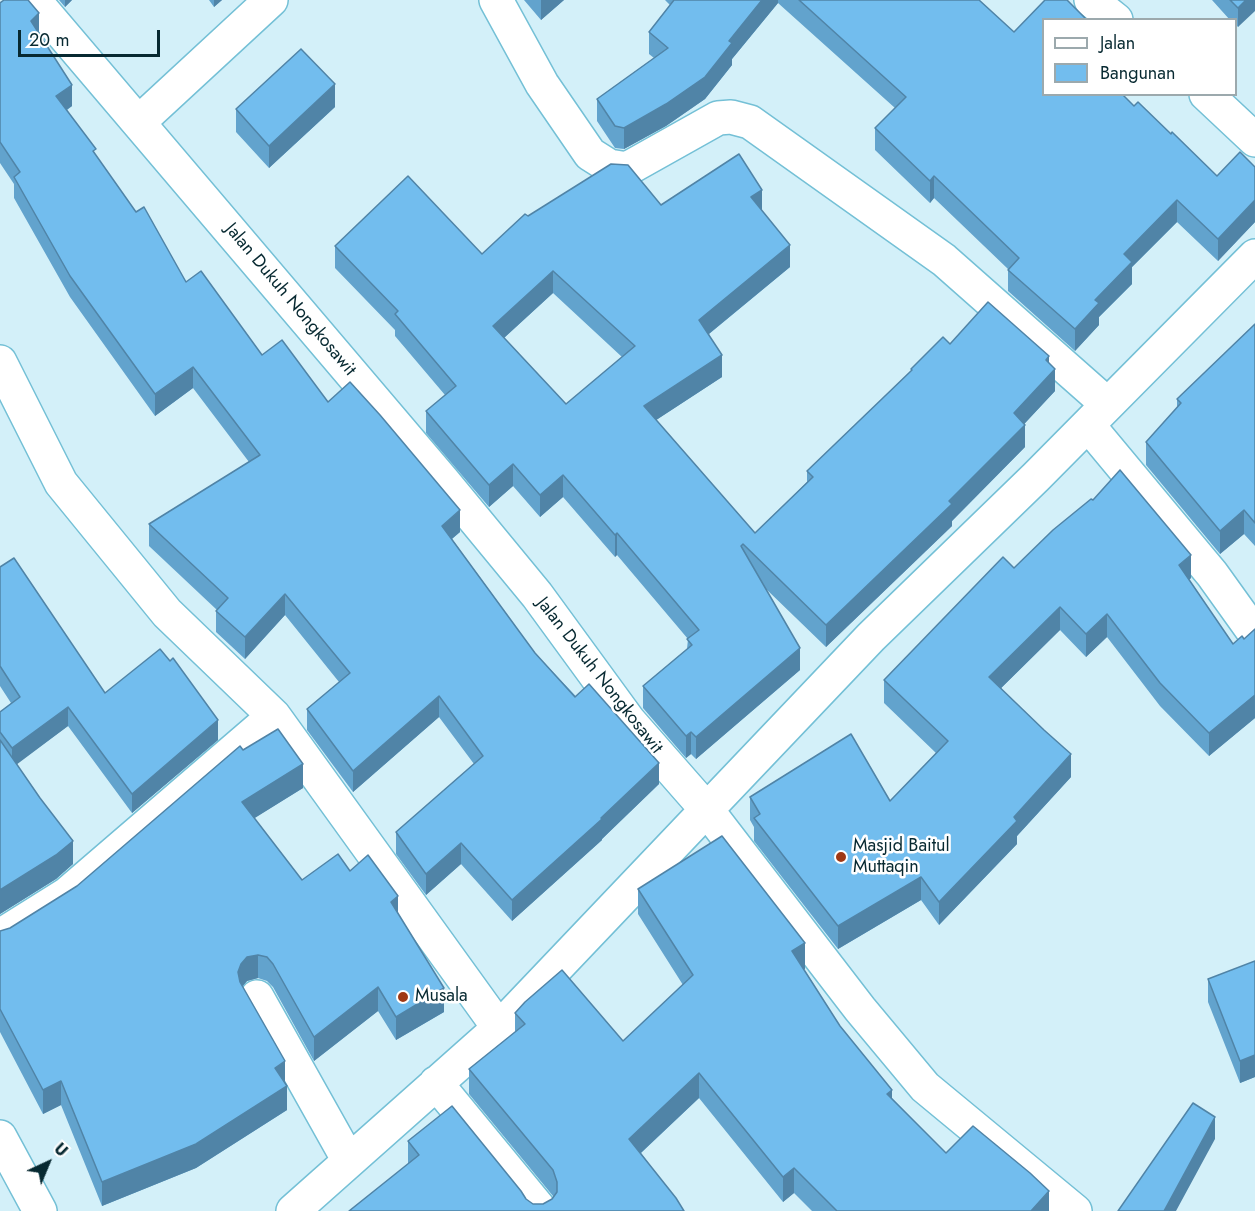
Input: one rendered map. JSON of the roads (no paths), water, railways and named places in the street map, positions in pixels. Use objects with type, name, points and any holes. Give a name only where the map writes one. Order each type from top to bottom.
[{"type":"street","name":"Jalan Dukuh Nongkosawit","points":[[34,0],[443,481],[537,596],[629,721],[707,810],[860,1009],[925,1087],[1075,1211]]},
{"type":"street","points":[[139,122],[271,0]]},
{"type":"street","points":[[496,0],[542,84],[590,154],[609,166],[627,169],[718,118],[731,117],[750,122],[944,260],[1097,415],[1255,634]]},
{"type":"street","points":[[1091,0],[1114,18]]},
{"type":"street","points":[[1208,96],[1255,140]]},
{"type":"street","points":[[293,1211],[499,1028],[871,637],[1255,256]]},
{"type":"street","points":[[0,362],[61,483],[167,613],[274,716],[499,1028]]},
{"type":"street","points":[[0,936],[67,894],[274,716]]},
{"type":"street","points":[[257,997],[349,1161]]},
{"type":"street","points":[[436,1083],[539,1211]]},
{"type":"street","points":[[0,1137],[40,1211]]},
{"type":"place","name":"Masjid Baitul Muttaqin","points":[[841,857]]},
{"type":"place","name":"Musala","points":[[403,997]]}]
